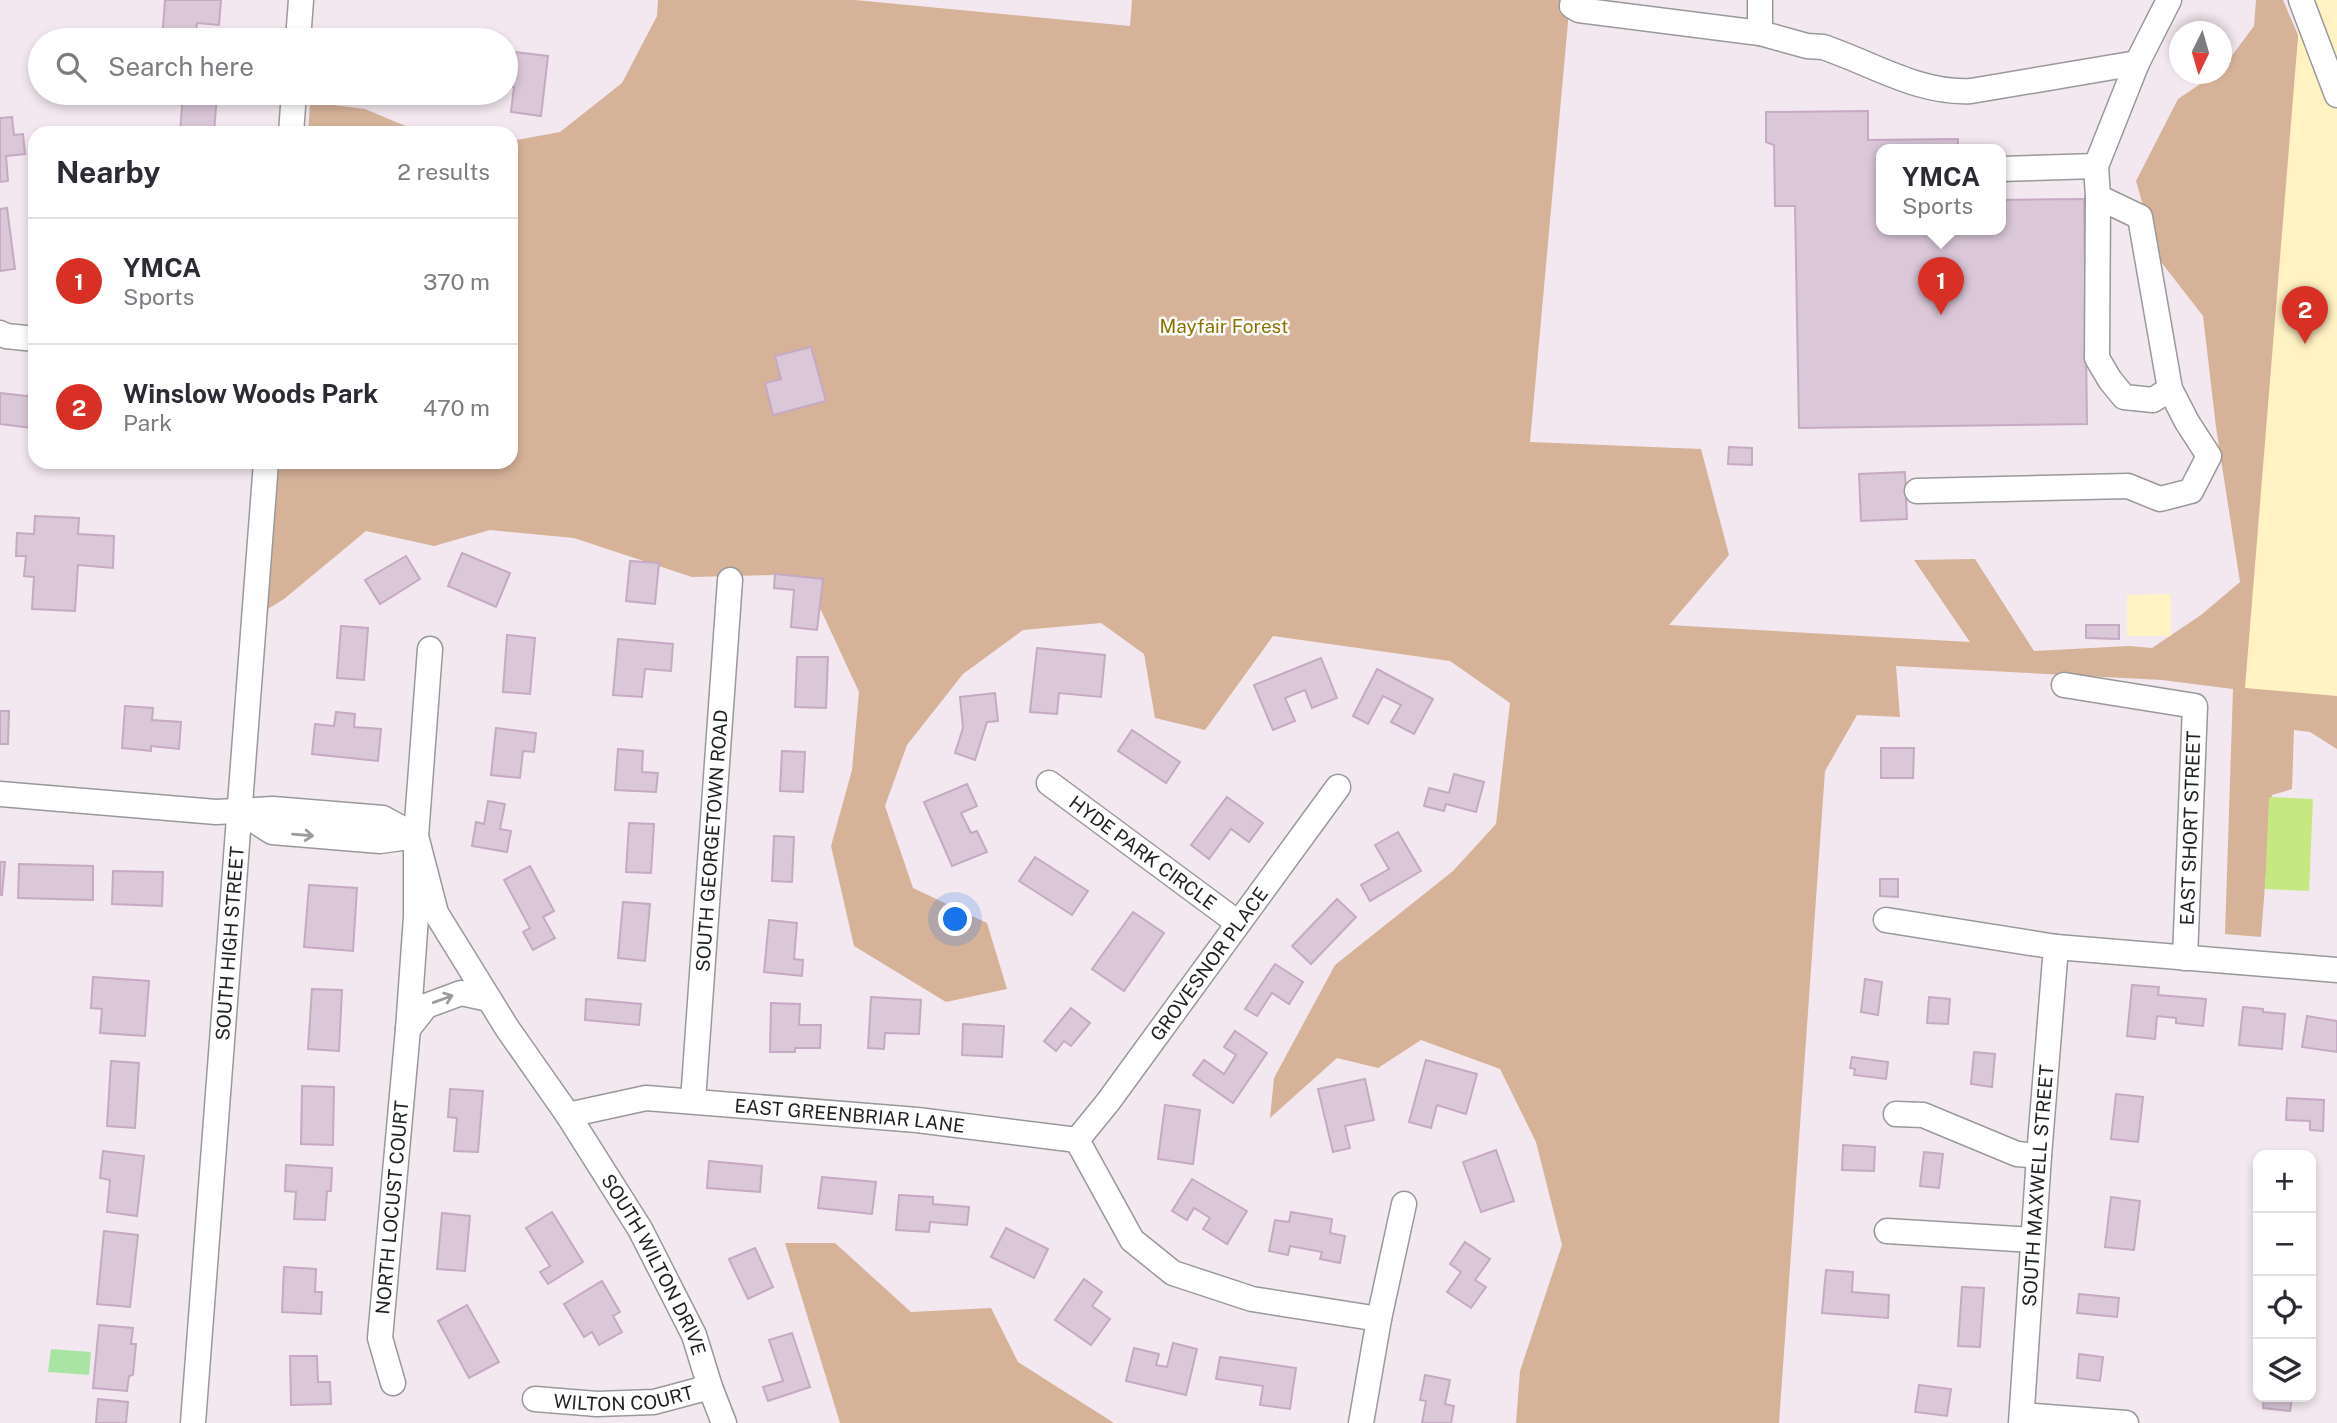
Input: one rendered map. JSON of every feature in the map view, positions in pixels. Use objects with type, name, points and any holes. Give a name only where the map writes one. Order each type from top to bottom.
[{"type":"street","points":[[299,28],[301,0]]},
{"type":"street","points":[[1573,0],[1572,6],[1579,10],[1760,33],[1807,46],[1823,47],[1921,86],[1959,92],[2137,63]]},
{"type":"street","points":[[1760,0],[1760,33]]},
{"type":"street","points":[[2169,0],[2137,63],[2096,166],[2097,358],[2124,397],[2153,400],[2170,389]]},
{"type":"street","points":[[2301,0],[2337,95]]},
{"type":"street","points":[[292,126],[293,105]]},
{"type":"street","points":[[2006,169],[2096,166]]},
{"type":"street","points":[[1917,491],[2128,486],[2160,499],[2191,491],[2209,456],[2170,389],[2140,217],[2098,197]]},
{"type":"street","points":[[0,333],[28,338]]},
{"type":"street","name":"SOUTH HIGH STREET","points":[[193,1423],[266,469]]},
{"type":"street","name":"SOUTH GEORGETOWN ROAD","points":[[693,1101],[730,580]]},
{"type":"street","points":[[430,649],[416,836],[436,913],[489,999],[568,1115]]},
{"type":"street","name":"EAST SHORT STREET","points":[[2064,685],[2195,706],[2185,958]]},
{"type":"street","name":"HYDE PARK CIRCLE","points":[[1049,783],[1238,923]]},
{"type":"street","name":"GROVESNOR PLACE","points":[[1077,1140],[1108,1102],[1338,787]]},
{"type":"street","points":[[0,794],[241,812],[273,809],[383,818],[416,836]]},
{"type":"street","name":"NORTH LOCUST COURT","points":[[393,1383],[380,1338],[408,1029],[416,917],[416,836]]},
{"type":"street","points":[[1886,920],[2056,947],[2337,970]]},
{"type":"street","name":"SOUTH MAXWELL STREET","points":[[2022,1419],[2056,947]]},
{"type":"street","points":[[408,1029],[426,1006],[461,993],[489,999]]},
{"type":"street","name":"EAST GREENBRIAR LANE","points":[[568,1115],[646,1098],[917,1120],[1077,1140]]},
{"type":"street","points":[[1896,1114],[1923,1115],[2017,1154],[2039,1156]]},
{"type":"street","name":"SOUTH WILTON DRIVE","points":[[568,1115],[640,1229],[694,1335],[724,1423]]},
{"type":"street","points":[[1077,1140],[1132,1240],[1173,1273],[1252,1298],[1379,1319]]},
{"type":"street","points":[[1362,1423],[1379,1319],[1404,1204]]},
{"type":"street","points":[[1887,1231],[2033,1240]]},
{"type":"street","name":"WILTON COURT","points":[[535,1399],[597,1404],[654,1402],[710,1388]]},
{"type":"street","points":[[2022,1419],[2126,1423]]},
{"type":"green space","name":"Mayfair Forest","points":[[658,0],[855,0],[1130,26],[1132,0],[1570,0],[1530,442],[1701,449],[1729,555],[1669,625],[1970,642],[1914,560],[1975,559],[2034,651],[2129,646],[2152,648],[2201,615],[2240,582],[2216,427],[2203,316],[2158,258],[2136,181],[2178,99],[2200,84],[2232,84],[2232,56],[2254,26],[2256,0],[2283,0],[2337,126],[2337,749],[2310,732],[2294,730],[2292,789],[2272,795],[2261,937],[2225,934],[2233,689],[2162,680],[1896,666],[1900,717],[1857,715],[1825,771],[1779,1423],[1516,1423],[1520,1371],[1562,1245],[1536,1142],[1500,1069],[1421,1040],[1378,1068],[1337,1058],[1270,1118],[1274,1078],[1335,965],[1453,871],[1496,824],[1510,703],[1450,661],[1273,636],[1205,730],[1155,718],[1144,654],[1101,623],[1023,630],[963,674],[907,745],[885,806],[913,888],[987,923],[1007,989],[946,1002],[854,946],[831,846],[852,770],[859,692],[820,608],[774,575],[692,577],[574,538],[490,530],[434,546],[366,531],[284,599],[263,612],[277,469],[518,469],[518,140],[560,132],[622,83],[657,16]]},
{"type":"green space","points":[[310,105],[334,105],[365,109],[405,126],[308,126]]},
{"type":"green space","points":[[785,1243],[835,1243],[911,1312],[991,1308],[1018,1362],[1114,1423],[840,1423]]},
{"type":"shaded area","points":[[2301,0],[2337,0],[2337,696],[2245,688]]},
{"type":"shaded area","points":[[2171,594],[2171,636],[2127,636],[2127,595]]},
{"type":"shaded area","points":[[2269,797],[2313,799],[2309,891],[2265,889]]},
{"type":"shaded area","points":[[51,1349],[91,1352],[89,1375],[48,1372]]},
{"type":"building","points":[[165,0],[221,0],[219,25],[197,23],[196,28],[163,28]]},
{"type":"building","points":[[518,52],[548,56],[541,116],[511,112],[512,105],[518,105]]},
{"type":"building","points":[[182,105],[216,105],[215,126],[181,126]]},
{"type":"building","points":[[1868,111],[1868,140],[1958,139],[1958,144],[1876,144],[1876,235],[2006,235],[2006,200],[2084,199],[2087,424],[1799,428],[1795,206],[1775,206],[1774,145],[1766,142],[1766,112]]},
{"type":"building","points":[[12,117],[14,135],[23,134],[25,154],[6,156],[8,181],[0,182],[0,118]]},
{"type":"building","points":[[7,208],[15,269],[0,271],[0,209]]},
{"type":"building","points":[[811,347],[826,401],[773,415],[765,383],[781,379],[775,356]]},
{"type":"building","points":[[0,393],[28,396],[28,428],[0,424]]},
{"type":"building","points":[[1729,447],[1752,448],[1752,465],[1728,464]]},
{"type":"building","points":[[1905,472],[1907,519],[1861,521],[1859,474]]},
{"type":"building","points":[[35,516],[79,518],[78,534],[114,536],[113,568],[78,565],[75,611],[32,609],[34,577],[24,576],[26,556],[16,556],[17,533],[34,534]]},
{"type":"building","points":[[462,553],[510,573],[496,607],[448,586]]},
{"type":"building","points":[[406,556],[420,579],[380,604],[365,580]]},
{"type":"building","points":[[630,561],[659,563],[655,604],[626,601]]},
{"type":"building","points":[[775,574],[823,579],[817,630],[791,627],[794,590],[774,588]]},
{"type":"building","points":[[2086,625],[2119,625],[2119,639],[2086,638]]},
{"type":"building","points":[[341,626],[368,628],[364,680],[337,678]]},
{"type":"building","points":[[507,635],[535,638],[530,694],[503,692]]},
{"type":"building","points":[[618,639],[673,644],[671,671],[645,669],[642,697],[613,695]]},
{"type":"building","points":[[1037,648],[1105,655],[1101,697],[1059,693],[1057,714],[1030,712]]},
{"type":"building","points":[[797,657],[828,657],[826,708],[795,707]]},
{"type":"building","points":[[1321,658],[1337,698],[1312,708],[1305,690],[1285,698],[1295,721],[1273,730],[1254,685]]},
{"type":"building","points":[[1377,669],[1433,699],[1414,734],[1391,722],[1401,705],[1383,696],[1368,724],[1353,716]]},
{"type":"building","points":[[995,693],[998,721],[987,722],[975,760],[955,753],[963,728],[960,697]]},
{"type":"building","points":[[125,706],[153,708],[152,720],[181,722],[179,749],[151,746],[151,751],[122,748]]},
{"type":"building","points":[[0,711],[9,711],[8,744],[0,744]]},
{"type":"building","points":[[336,712],[355,714],[354,727],[381,729],[378,761],[312,754],[315,724],[334,726]]},
{"type":"building","points":[[496,728],[536,733],[534,752],[523,751],[520,778],[491,775]]},
{"type":"building","points":[[1132,730],[1180,762],[1166,783],[1118,751]]},
{"type":"building","points":[[1881,748],[1914,748],[1913,778],[1881,778]]},
{"type":"building","points":[[618,749],[643,751],[642,772],[658,773],[656,792],[615,790]]},
{"type":"building","points":[[782,751],[805,752],[803,792],[780,791]]},
{"type":"building","points":[[1454,774],[1484,782],[1476,812],[1446,804],[1444,811],[1424,806],[1429,788],[1449,793]]},
{"type":"building","points":[[967,784],[977,806],[961,813],[971,833],[977,831],[987,852],[952,866],[924,802]]},
{"type":"building","points":[[1227,797],[1263,823],[1249,842],[1231,829],[1209,859],[1191,845]]},
{"type":"building","points":[[488,801],[505,804],[500,829],[511,831],[507,852],[472,846],[476,822],[484,824]]},
{"type":"building","points":[[629,823],[654,824],[651,873],[626,872]]},
{"type":"building","points":[[1398,832],[1421,871],[1370,901],[1361,885],[1389,869],[1375,845]]},
{"type":"building","points":[[774,836],[794,837],[792,882],[772,881]]},
{"type":"building","points":[[1035,857],[1088,891],[1072,915],[1019,881]]},
{"type":"building","points":[[0,862],[5,862],[2,895],[0,895]]},
{"type":"building","points":[[19,864],[93,866],[93,900],[18,898]]},
{"type":"building","points":[[530,866],[554,911],[543,917],[555,938],[533,950],[523,932],[530,928],[504,880]]},
{"type":"building","points":[[113,871],[163,872],[162,906],[112,904]]},
{"type":"building","points":[[1880,879],[1898,879],[1898,897],[1880,896]]},
{"type":"building","points":[[309,885],[357,888],[353,951],[304,947]]},
{"type":"building","points":[[1337,899],[1356,917],[1311,964],[1292,946]]},
{"type":"building","points":[[623,902],[650,904],[645,961],[618,958]]},
{"type":"building","points":[[1133,912],[1164,933],[1124,991],[1092,969]]},
{"type":"building","points":[[769,920],[797,923],[794,959],[803,960],[802,976],[764,972]]},
{"type":"building","points":[[1275,964],[1303,982],[1289,1004],[1272,993],[1257,1016],[1245,1009]]},
{"type":"building","points":[[93,977],[149,981],[145,1036],[100,1033],[102,1009],[91,1008]]},
{"type":"building","points":[[1865,979],[1882,982],[1878,1015],[1861,1012]]},
{"type":"building","points":[[2132,985],[2159,987],[2158,995],[2206,999],[2203,1026],[2176,1023],[2176,1018],[2157,1016],[2155,1039],[2127,1036]]},
{"type":"building","points":[[312,989],[342,990],[339,1051],[308,1049]]},
{"type":"building","points":[[871,997],[921,1000],[919,1034],[885,1033],[884,1049],[868,1048]]},
{"type":"building","points":[[1929,997],[1950,999],[1948,1024],[1927,1023]]},
{"type":"building","points":[[586,999],[641,1004],[639,1025],[585,1020]]},
{"type":"building","points":[[771,1003],[800,1004],[799,1025],[821,1025],[820,1048],[770,1052]]},
{"type":"building","points":[[2243,1007],[2285,1014],[2282,1049],[2239,1045]]},
{"type":"building","points":[[1071,1008],[1090,1023],[1071,1046],[1064,1041],[1056,1051],[1044,1041]]},
{"type":"building","points":[[2307,1016],[2337,1021],[2337,1052],[2302,1047]]},
{"type":"building","points":[[963,1024],[1004,1026],[1002,1057],[962,1055]]},
{"type":"building","points":[[1235,1031],[1267,1053],[1233,1103],[1193,1075],[1204,1060],[1224,1074],[1236,1055],[1224,1047]]},
{"type":"building","points":[[1974,1052],[1995,1054],[1992,1087],[1971,1084]]},
{"type":"building","points":[[1852,1057],[1888,1062],[1886,1079],[1854,1075],[1855,1069],[1850,1068]]},
{"type":"building","points":[[1426,1060],[1477,1074],[1466,1114],[1437,1105],[1431,1128],[1409,1122]]},
{"type":"building","points":[[111,1061],[139,1063],[135,1128],[107,1126]]},
{"type":"building","points":[[1365,1079],[1374,1120],[1345,1126],[1350,1148],[1333,1152],[1318,1089]]},
{"type":"building","points":[[302,1086],[334,1087],[333,1145],[301,1144]]},
{"type":"building","points":[[450,1089],[483,1091],[478,1152],[454,1151],[457,1118],[448,1117]]},
{"type":"building","points":[[2116,1094],[2143,1097],[2138,1142],[2111,1139]]},
{"type":"building","points":[[2287,1098],[2324,1100],[2323,1131],[2310,1130],[2310,1121],[2286,1120]]},
{"type":"building","points":[[1165,1105],[1200,1110],[1193,1164],[1158,1159]]},
{"type":"building","points":[[1843,1145],[1875,1147],[1874,1171],[1842,1170]]},
{"type":"building","points":[[1496,1150],[1514,1201],[1481,1212],[1463,1162]]},
{"type":"building","points":[[103,1151],[144,1156],[137,1216],[107,1212],[110,1180],[100,1178]]},
{"type":"building","points":[[1924,1152],[1943,1154],[1939,1188],[1920,1186]]},
{"type":"building","points":[[709,1161],[762,1166],[760,1192],[707,1188]]},
{"type":"building","points":[[286,1165],[332,1168],[325,1220],[294,1219],[296,1192],[285,1191]]},
{"type":"building","points":[[822,1177],[876,1182],[872,1214],[818,1208]]},
{"type":"building","points":[[1192,1179],[1247,1211],[1227,1244],[1203,1229],[1210,1218],[1194,1208],[1187,1220],[1172,1211]]},
{"type":"building","points":[[899,1195],[933,1197],[933,1204],[969,1207],[967,1225],[930,1222],[929,1232],[896,1230]]},
{"type":"building","points":[[2111,1197],[2140,1201],[2134,1250],[2105,1247]]},
{"type":"building","points":[[552,1212],[583,1262],[548,1284],[540,1272],[550,1266],[526,1228]]},
{"type":"building","points":[[1291,1212],[1332,1219],[1330,1233],[1345,1236],[1340,1263],[1320,1259],[1322,1252],[1290,1246],[1288,1255],[1269,1251],[1275,1220],[1289,1222]]},
{"type":"building","points":[[442,1213],[470,1216],[465,1271],[437,1269]]},
{"type":"building","points":[[1006,1228],[1048,1249],[1034,1278],[991,1257]]},
{"type":"building","points":[[104,1231],[138,1235],[130,1307],[97,1304]]},
{"type":"building","points":[[1465,1242],[1490,1259],[1475,1280],[1486,1287],[1471,1308],[1447,1292],[1461,1272],[1450,1264]]},
{"type":"building","points":[[755,1248],[773,1287],[748,1299],[729,1259]]},
{"type":"building","points":[[284,1267],[316,1269],[315,1292],[322,1292],[321,1314],[282,1312]]},
{"type":"building","points":[[1826,1270],[1853,1272],[1852,1292],[1889,1295],[1888,1318],[1822,1313]]},
{"type":"building","points":[[1084,1279],[1102,1292],[1092,1306],[1110,1319],[1091,1345],[1055,1320]]},
{"type":"building","points":[[602,1281],[620,1312],[613,1316],[622,1332],[599,1345],[592,1332],[584,1337],[564,1304]]},
{"type":"building","points":[[1962,1287],[1984,1288],[1980,1347],[1958,1346]]},
{"type":"building","points":[[2079,1294],[2119,1298],[2117,1317],[2077,1313]]},
{"type":"building","points":[[467,1305],[499,1362],[469,1378],[438,1321]]},
{"type":"building","points":[[99,1325],[133,1328],[131,1344],[136,1344],[133,1375],[129,1376],[127,1391],[93,1388]]},
{"type":"building","points":[[792,1333],[810,1387],[768,1401],[763,1387],[783,1381],[769,1340]]},
{"type":"building","points":[[1173,1343],[1197,1349],[1186,1395],[1126,1381],[1134,1348],[1159,1354],[1156,1365],[1167,1367]]},
{"type":"building","points":[[2079,1354],[2103,1357],[2100,1381],[2077,1378]]},
{"type":"building","points":[[290,1356],[317,1356],[318,1382],[330,1382],[331,1404],[291,1405]]},
{"type":"building","points":[[1220,1357],[1296,1368],[1290,1409],[1260,1405],[1263,1386],[1216,1379]]},
{"type":"building","points":[[1425,1375],[1450,1380],[1445,1404],[1454,1406],[1451,1423],[1422,1423],[1426,1401],[1420,1400]]},
{"type":"building","points":[[1919,1385],[1951,1389],[1947,1416],[1915,1412]]},
{"type":"building","points":[[98,1399],[128,1402],[126,1423],[96,1423]]},
{"type":"building","points":[[2264,1402],[2291,1402],[2290,1411],[2263,1408]]},
{"type":"place","name":"YMCA","points":[[1941,315]]},
{"type":"place","name":"Winslow Woods Park","points":[[2305,344]]}]
